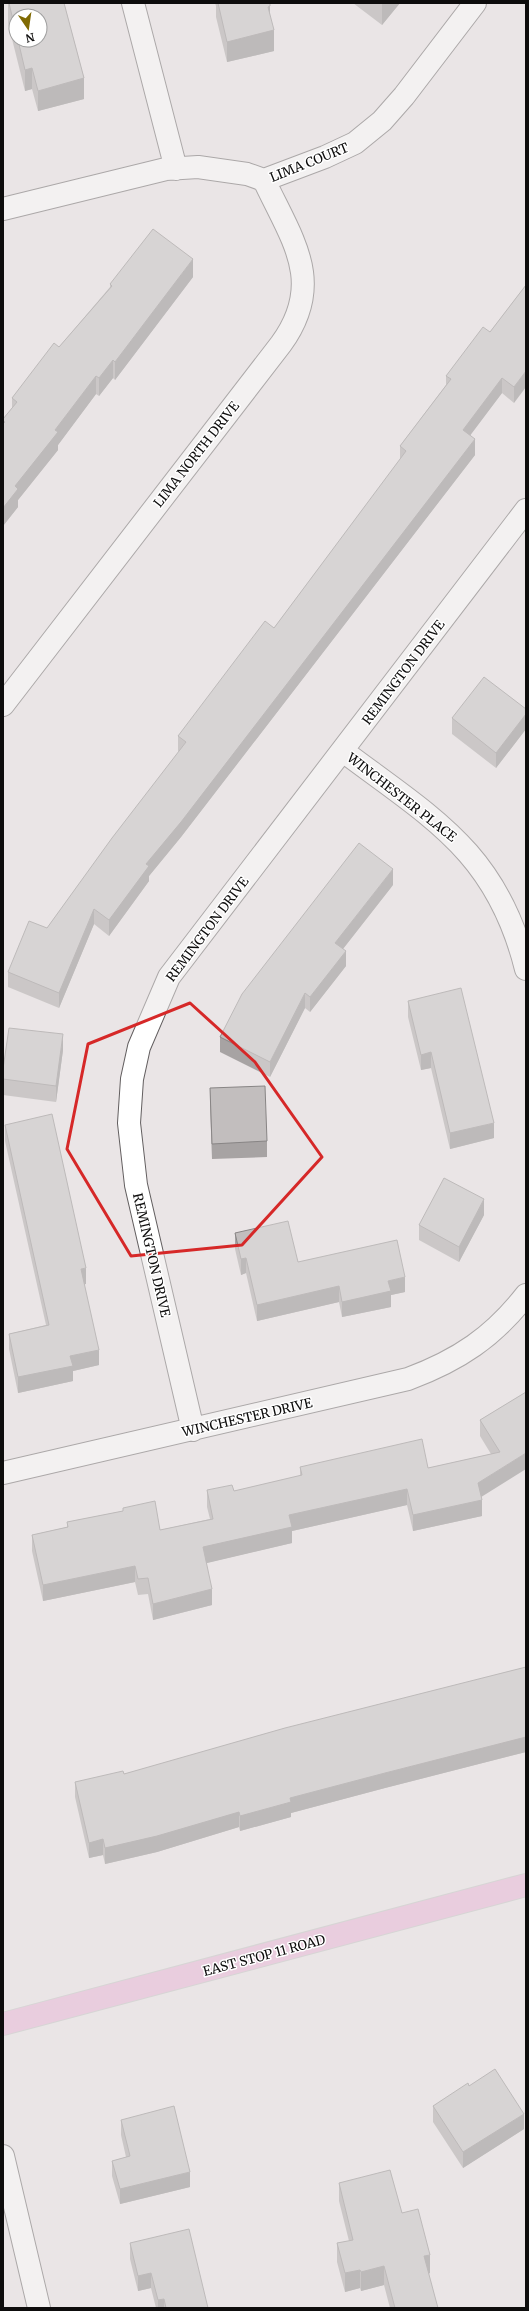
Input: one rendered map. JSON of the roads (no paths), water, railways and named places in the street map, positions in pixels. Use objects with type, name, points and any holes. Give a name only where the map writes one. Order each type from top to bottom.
[{"type":"main road","name":"EAST STOP 11 ROAD","points":[[3,2024],[526,1886]]},
{"type":"street","points":[[133,3],[176,169]]},
{"type":"street","name":"LIMA COURT","points":[[3,209],[166,169],[198,167],[247,174],[264,180],[325,157],[355,143],[382,121],[404,96],[475,3]]},
{"type":"street","name":"LIMA NORTH DRIVE","points":[[3,705],[281,344],[297,318],[304,289],[300,259],[264,180]]},
{"type":"street","name":"REMINGTON DRIVE","points":[[193,1430],[133,1170],[129,1108],[135,1063],[143,1034],[169,977],[526,510]]},
{"type":"street","name":"WINCHESTER PLACE","points":[[342,750],[434,819],[467,850],[486,874],[502,901],[519,943],[526,969]]},
{"type":"street","name":"WINCHESTER DRIVE","points":[[3,1473],[408,1379],[438,1368],[482,1340],[503,1323],[526,1294]]},
{"type":"street","points":[[3,2156],[39,2308]]}]
